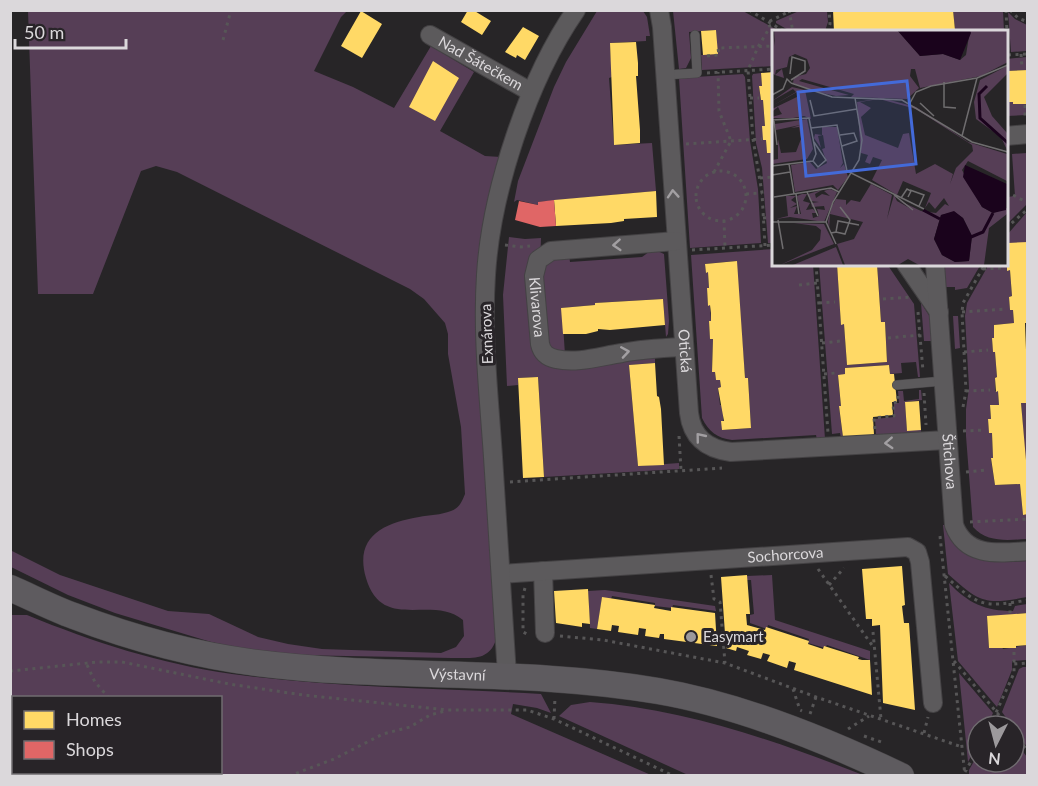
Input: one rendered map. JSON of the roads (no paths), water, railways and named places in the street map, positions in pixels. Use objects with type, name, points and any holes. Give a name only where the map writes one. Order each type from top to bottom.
[{"type":"main road","name":"Výstavní","points":[[10,588],[117,632],[237,660],[333,669],[507,675],[601,683],[660,691],[721,706],[813,736],[901,776]]},
{"type":"street","name":"Exnárova","points":[[507,675],[486,339],[486,274],[498,200],[531,92],[560,35],[576,10]]},
{"type":"street","name":"Otická","points":[[659,10],[682,246],[683,347],[689,419],[696,434],[708,447],[739,452],[956,440]]},
{"type":"street","name":"Nad Šátečkem","points":[[430,34],[531,92]]},
{"type":"street","points":[[1008,135],[1026,126]]},
{"type":"street","name":"Klivarova","points":[[682,246],[551,251],[538,260],[534,276],[540,344],[548,356],[560,360],[578,359],[683,347]]},
{"type":"street","name":"Štichova","points":[[907,266],[939,313]]},
{"type":"street","name":"Štichova","points":[[935,266],[944,381],[956,440],[952,515],[957,532],[975,549],[984,552],[1028,551]]},
{"type":"street","name":"Sochorcova","points":[[501,574],[908,547],[917,552],[920,562],[930,707]]},
{"type":"street","points":[[543,571],[544,635]]},
{"type":"lane","points":[[665,75],[698,73],[695,35]]},
{"type":"lane","points":[[897,385],[944,381]]},
{"type":"place","name":"Easymart","points":[[691,637]]}]
